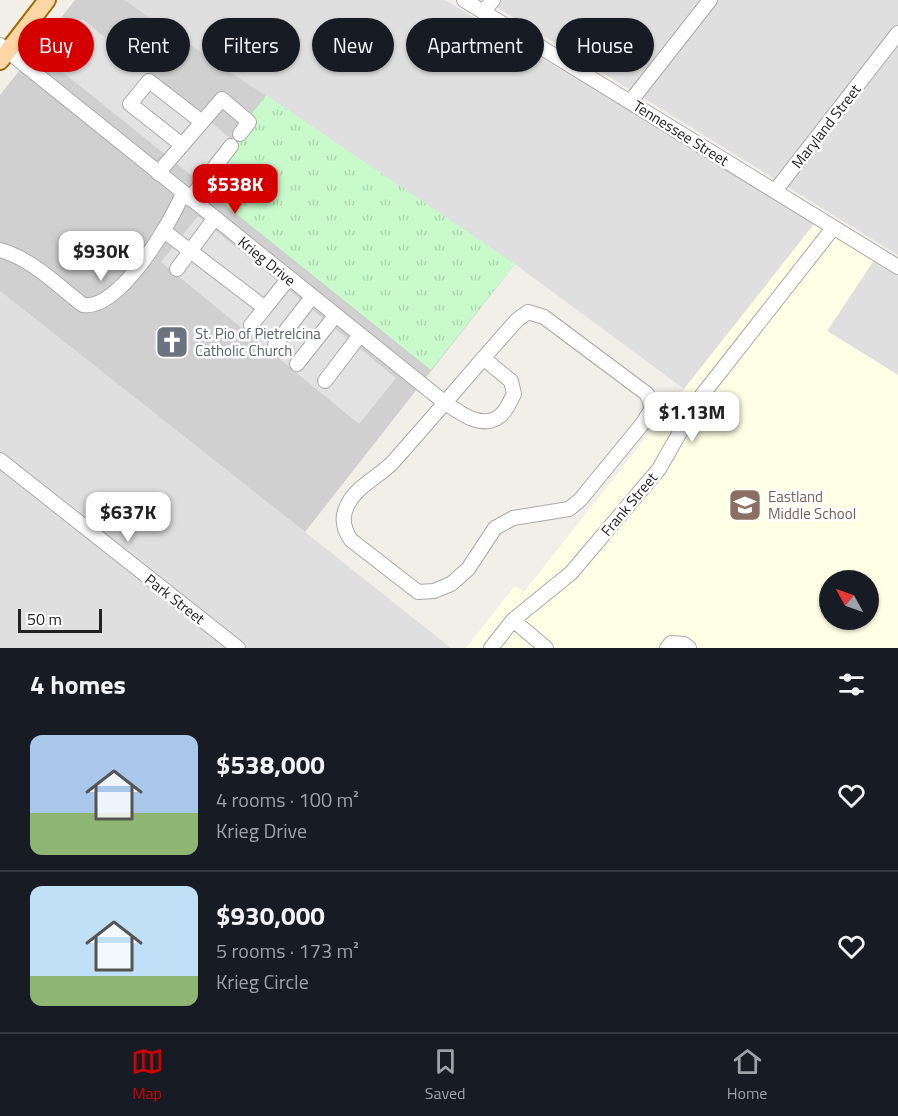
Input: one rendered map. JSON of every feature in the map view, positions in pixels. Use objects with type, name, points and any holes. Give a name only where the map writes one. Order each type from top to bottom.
[{"type":"main road","points":[[3,52],[47,0]]},
{"type":"street","name":"Tennessee Street","points":[[464,0],[898,267]]},
{"type":"street","points":[[483,12],[493,0]]},
{"type":"street","points":[[630,102],[710,0]]},
{"type":"street","name":"Maryland Street","points":[[775,191],[898,33]]},
{"type":"street","name":"Krieg Drive","points":[[3,52],[444,402],[460,414],[478,421],[492,421],[503,414],[514,394],[512,381],[483,358]]},
{"type":"street","points":[[182,146],[130,104],[149,81],[202,122]]},
{"type":"street","points":[[158,173],[222,99],[249,122],[240,134]]},
{"type":"street","points":[[0,250],[29,263],[83,305],[89,306],[105,299],[130,277],[187,196],[231,146]]},
{"type":"street","points":[[177,269],[214,219]]},
{"type":"street","name":"Frank Street","points":[[491,648],[513,620],[571,573],[659,469],[699,399],[833,228]]},
{"type":"street","points":[[164,231],[265,308]]},
{"type":"street","points":[[251,325],[289,278]]},
{"type":"street","points":[[275,345],[312,297]]},
{"type":"street","points":[[528,312],[544,317],[647,394],[652,408],[643,423],[594,483],[569,509],[513,518],[495,528],[468,569],[451,584],[434,591],[418,592],[351,540],[346,532],[344,520],[346,507],[356,493],[391,464],[483,358],[517,320],[528,312]]},
{"type":"street","points":[[297,364],[335,316]]},
{"type":"street","points":[[325,381],[360,335]]},
{"type":"street","name":"Park Street","points":[[0,460],[238,648]]},
{"type":"street","points":[[513,620],[546,648]]},
{"type":"street","points":[[667,648],[671,643],[684,644],[689,648]]},
{"type":"shaded area","name":"St. Pio of Pietrelcina Catholic Church","points":[[75,0],[124,0],[151,18],[106,18],[106,72],[190,72],[190,45],[202,53],[202,72],[231,72],[515,264],[305,532],[0,291],[0,95],[18,72],[94,72],[94,18],[61,18]]},
{"type":"shaded area","points":[[123,0],[445,0],[475,18],[406,18],[406,72],[544,72],[544,60],[556,67],[556,72],[564,72],[815,223],[684,389],[515,264],[230,72],[300,72],[300,18],[202,18],[202,53],[190,45],[190,18],[150,18]]},
{"type":"shaded area","points":[[485,0],[898,0],[898,255],[602,72],[654,72],[654,18],[556,18],[556,44],[544,36],[544,18],[514,18]]},
{"type":"shaded area","points":[[94,29],[106,38],[106,72],[148,72],[230,138],[197,180],[63,72],[94,72]]},
{"type":"shaded area","points":[[198,216],[396,378],[359,424],[161,262]]},
{"type":"shaded area","name":"Eastland Middle School","points":[[815,223],[874,260],[827,331],[898,375],[898,648],[466,648],[515,586],[524,592]]},
{"type":"shaded area","points":[[874,260],[898,276],[898,375],[827,331]]},
{"type":"shaded area","points":[[0,291],[305,532],[451,648],[0,648]]},
{"type":"green space","points":[[266,95],[515,264],[431,370],[199,184]]},
{"type":"place","name":"St. Pio of Pietrelcina Catholic Church","points":[[172,342]]},
{"type":"place","name":"Eastland Middle School","points":[[745,505]]}]
